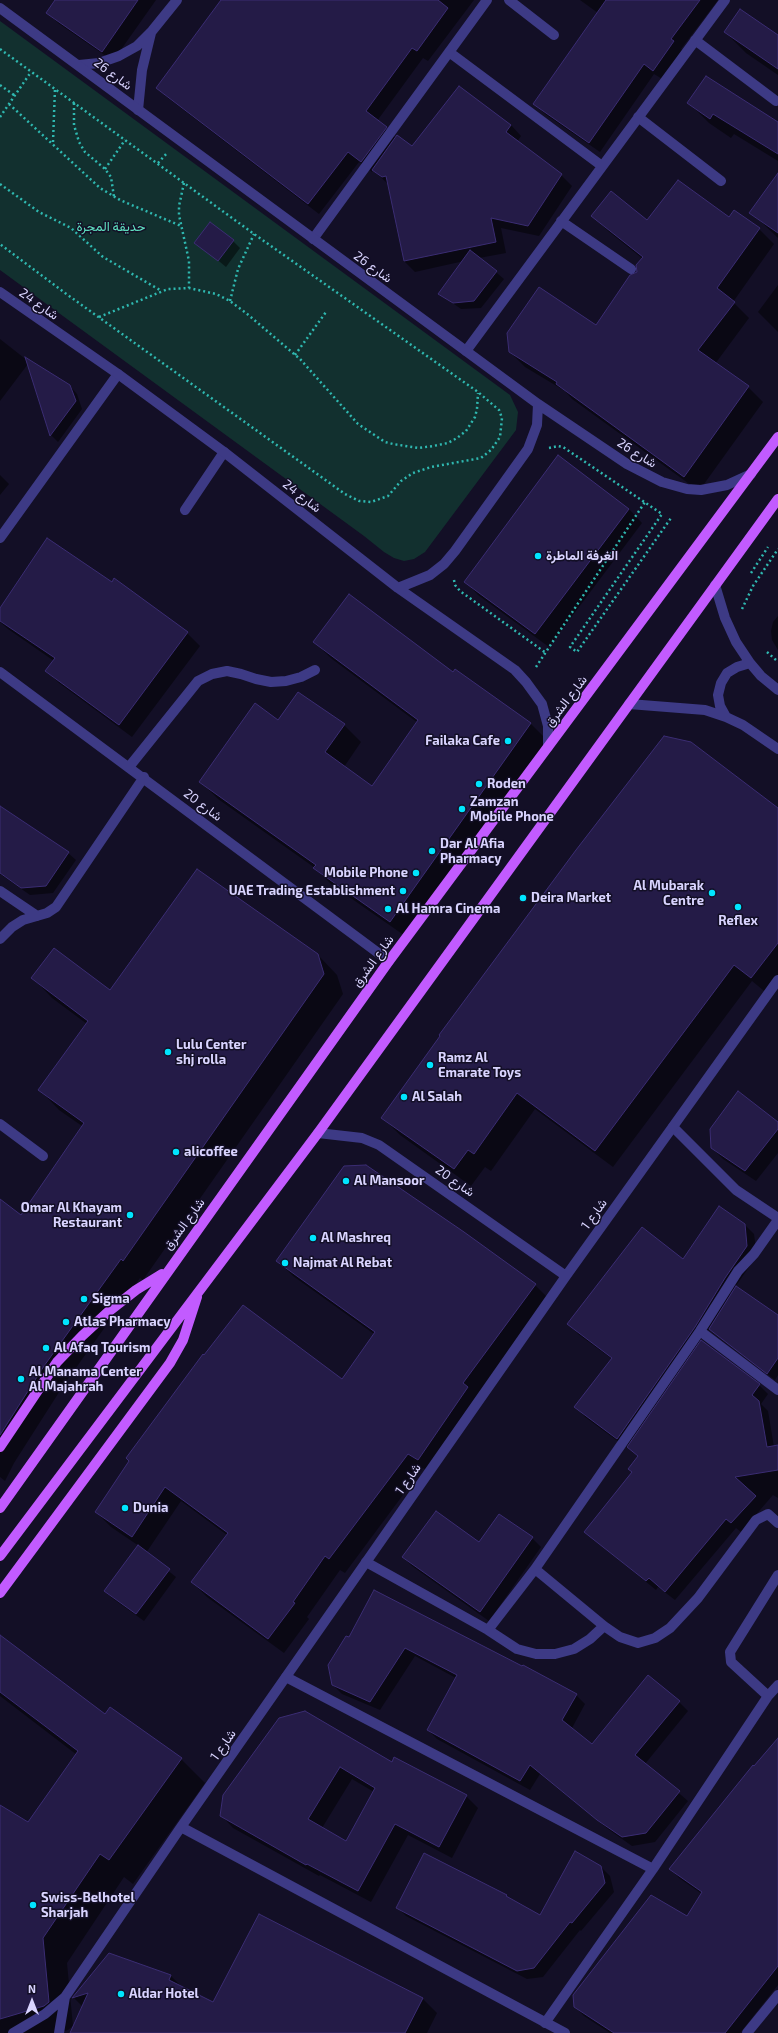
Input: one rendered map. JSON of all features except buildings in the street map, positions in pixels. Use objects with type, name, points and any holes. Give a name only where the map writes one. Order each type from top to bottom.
[{"type":"main road","name":"شارع الشرق","points":[[0,1508],[167,1271],[389,961],[778,437]]},
{"type":"main road","points":[[0,1556],[318,1133],[778,499]]},
{"type":"main road","points":[[0,1447],[57,1362],[82,1336],[136,1290],[167,1271]]},
{"type":"main road","points":[[0,1593],[170,1363],[183,1340],[192,1317],[198,1292]]},
{"type":"street","points":[[79,65],[99,63],[119,56],[137,46],[152,31],[177,0]]},
{"type":"street","points":[[313,239],[487,0]]},
{"type":"street","points":[[509,0],[554,35]]},
{"type":"street","points":[[466,351],[725,0]]},
{"type":"street","name":"شارع 26","points":[[0,8],[538,404],[627,464],[668,485],[701,490],[727,485],[751,474]]},
{"type":"street","points":[[138,110],[142,70],[152,31]]},
{"type":"street","points":[[695,40],[776,101]]},
{"type":"street","points":[[449,52],[602,166]]},
{"type":"street","points":[[638,117],[720,181]]},
{"type":"street","points":[[562,221],[631,269]]},
{"type":"street","name":"شارع 24","points":[[0,292],[118,374],[224,452],[398,588],[515,670],[542,704],[548,726],[548,747]]},
{"type":"street","points":[[0,538],[118,374]]},
{"type":"street","points":[[398,588],[430,575],[444,564],[455,551],[528,449],[537,425],[538,404]]},
{"type":"street","points":[[185,510],[224,452]]},
{"type":"street","points":[[716,585],[725,618],[736,642],[750,663],[778,690]]},
{"type":"street","points":[[726,717],[720,706],[718,695],[720,683],[727,673],[737,666],[750,663]]},
{"type":"street","points":[[129,767],[198,681],[212,674],[226,671],[271,682],[286,681],[301,677],[315,670]]},
{"type":"street","name":"شارع 20","points":[[0,672],[144,777],[389,961]]},
{"type":"street","points":[[629,704],[683,707],[705,710],[726,717],[760,735],[778,749]]},
{"type":"street","points":[[0,939],[12,927],[23,920],[37,916],[56,907],[144,777]]},
{"type":"street","points":[[0,891],[37,916]]},
{"type":"street","name":"شارع 1","points":[[13,2033],[45,2014],[65,1997],[181,1827],[566,1276],[777,982]]},
{"type":"street","points":[[0,1124],[42,1156]]},
{"type":"street","points":[[488,1630],[535,1569],[700,1331],[738,1271],[754,1254],[778,1219],[736,1190],[673,1127]]},
{"type":"street","name":"شارع 20","points":[[318,1133],[362,1138],[379,1145],[566,1276]]},
{"type":"street","points":[[700,1331],[778,1390]]},
{"type":"street","points":[[535,1569],[604,1626],[620,1637],[638,1643],[655,1638],[670,1628],[698,1598],[756,1520],[768,1514],[778,1522]]},
{"type":"street","points":[[366,1562],[488,1630],[517,1649],[536,1654],[555,1654],[574,1649],[590,1639],[604,1626]]},
{"type":"street","points":[[768,1696],[731,1662],[730,1652],[778,1576]]},
{"type":"street","points":[[286,1677],[653,1869]]},
{"type":"street","points":[[546,2023],[653,1869],[768,1696],[778,1685]]},
{"type":"street","points":[[181,1827],[565,2033]]},
{"type":"street","points":[[747,2033],[778,1995]]},
{"type":"street","name":"شارع 1","points":[[59,2033],[65,1997]]},
{"type":"path","points":[[0,49],[254,234],[478,392],[500,410],[502,418],[500,436],[486,454],[474,460],[431,467],[412,473],[401,481],[388,496],[371,502],[359,501],[345,494],[0,244]]},
{"type":"path","points":[[0,117],[31,72]]},
{"type":"path","points":[[0,85],[14,95]]},
{"type":"path","points":[[53,143],[55,88]]},
{"type":"path","points":[[74,103],[74,125],[81,147],[105,169],[113,181],[114,197]]},
{"type":"path","points":[[9,104],[100,188],[114,197],[180,226]]},
{"type":"path","points":[[105,169],[125,140]]},
{"type":"path","points":[[184,183],[179,206],[180,226],[189,261],[189,288]]},
{"type":"path","points":[[0,184],[39,212],[71,228],[103,257],[161,291]]},
{"type":"path","points":[[230,301],[238,269],[254,234]]},
{"type":"path","points":[[99,317],[161,291],[189,288],[216,294],[230,301],[295,355],[310,369],[358,424],[385,442],[393,444],[419,448],[448,443],[457,438],[466,431],[474,417],[477,409],[478,392]]},
{"type":"path","points":[[295,355],[326,312]]},
{"type":"path","points":[[544,451],[553,446],[563,447],[662,514],[570,647],[577,652],[671,518]]},
{"type":"path","points":[[526,682],[645,502]]},
{"type":"path","points":[[751,573],[770,544]]},
{"type":"path","points":[[753,586],[778,549]]},
{"type":"path","points":[[454,577],[455,585],[460,591],[546,653]]},
{"type":"green space","name":"حديقة المجرة","points":[[0,21],[510,395],[518,412],[516,430],[425,552],[414,559],[404,561],[394,558],[384,552],[0,270]]},
{"type":"place","name":"الغرفة الماطرة","points":[[538,556]]},
{"type":"place","name":"Failaka Cafe","points":[[508,741]]},
{"type":"place","name":"Roden","points":[[479,784]]},
{"type":"place","name":"Zamzan Mobile Phone","points":[[462,809]]},
{"type":"place","name":"Dar Al Afia Pharmacy","points":[[432,851]]},
{"type":"place","name":"Mobile Phone","points":[[416,873]]},
{"type":"place","name":"UAE Trading Establishment","points":[[403,891]]},
{"type":"place","name":"Al Mubarak Centre","points":[[712,893]]},
{"type":"place","name":"Deira Market","points":[[523,898]]},
{"type":"place","name":"Reflex","points":[[738,907]]},
{"type":"place","name":"Al Hamra Cinema","points":[[388,909]]},
{"type":"place","name":"Lulu Center shj rolla","points":[[168,1052]]},
{"type":"place","name":"Ramz Al Emarate Toys","points":[[430,1065]]},
{"type":"place","name":"Al Salah","points":[[404,1097]]},
{"type":"place","name":"alicoffee","points":[[176,1152]]},
{"type":"place","name":"Al Mansoor","points":[[346,1181]]},
{"type":"place","name":"Omar Al Khayam Restaurant","points":[[130,1215]]},
{"type":"place","name":"Al Mashreq","points":[[313,1238]]},
{"type":"place","name":"Najmat Al Rebat","points":[[285,1263]]},
{"type":"place","name":"Sigma","points":[[84,1299]]},
{"type":"place","name":"Atlas Pharmacy","points":[[66,1322]]},
{"type":"place","name":"Al Afaq Tourism","points":[[46,1348]]},
{"type":"place","name":"Al Manama Center Al Majahrah","points":[[21,1379]]},
{"type":"place","name":"Dunia","points":[[125,1508]]},
{"type":"place","name":"Swiss-Belhotel Sharjah","points":[[33,1905]]},
{"type":"place","name":"Aldar Hotel","points":[[121,1994]]}]
